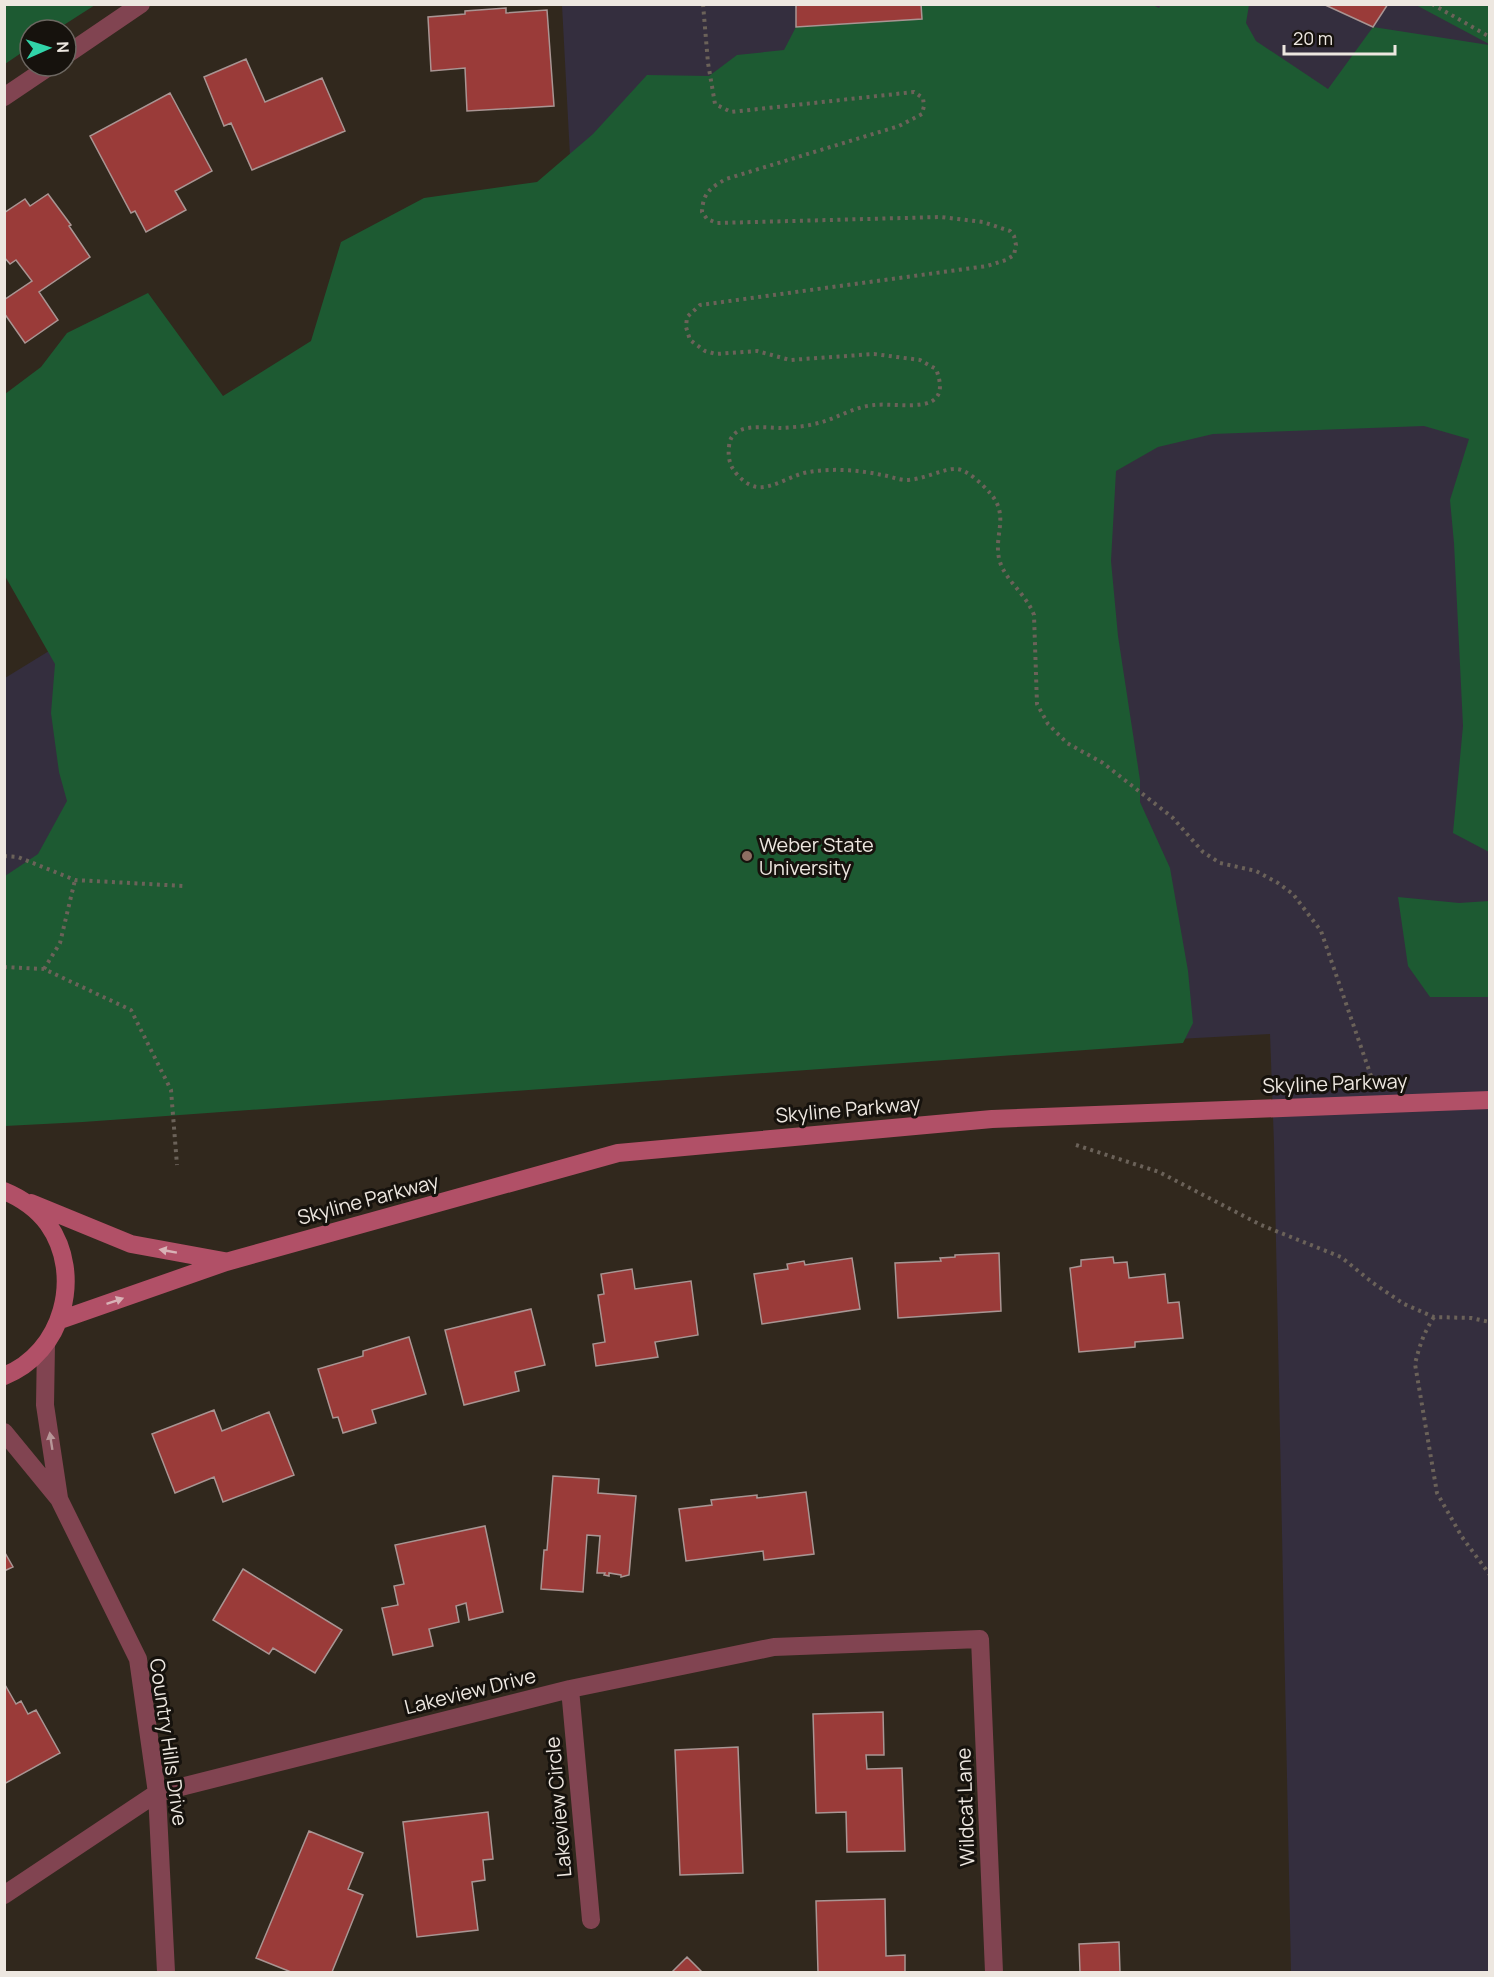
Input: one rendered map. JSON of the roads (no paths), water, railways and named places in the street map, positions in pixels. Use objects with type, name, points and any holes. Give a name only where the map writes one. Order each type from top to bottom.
[{"type":"street","points":[[78,47],[141,4]]},
{"type":"street","points":[[4,97],[32,78]]},
{"type":"street","name":"Skyline Parkway","points":[[60,1320],[226,1262],[618,1153],[992,1119],[1490,1100]]},
{"type":"street","name":"Skyline Parkway","points":[[4,1191],[131,1244],[226,1262]]},
{"type":"street","points":[[4,1376],[14,1372],[42,1350],[60,1320],[66,1286],[63,1256],[48,1224],[23,1199]]},
{"type":"street","name":"Country Hills Drive","points":[[46,1344],[45,1405],[59,1499]]},
{"type":"street","name":"Country Hills Drive","points":[[4,1432],[59,1499],[138,1659],[158,1793],[165,1972]]},
{"type":"street","name":"Lakeview Drive","points":[[4,1895],[158,1793],[570,1689],[774,1647],[980,1639]]},
{"type":"street","name":"Wildcat Lane","points":[[980,1639],[994,1972]]},
{"type":"street","name":"Lakeview Circle","points":[[570,1689],[591,1920]]},
{"type":"place","name":"Weber State University","points":[[747,856]]}]
